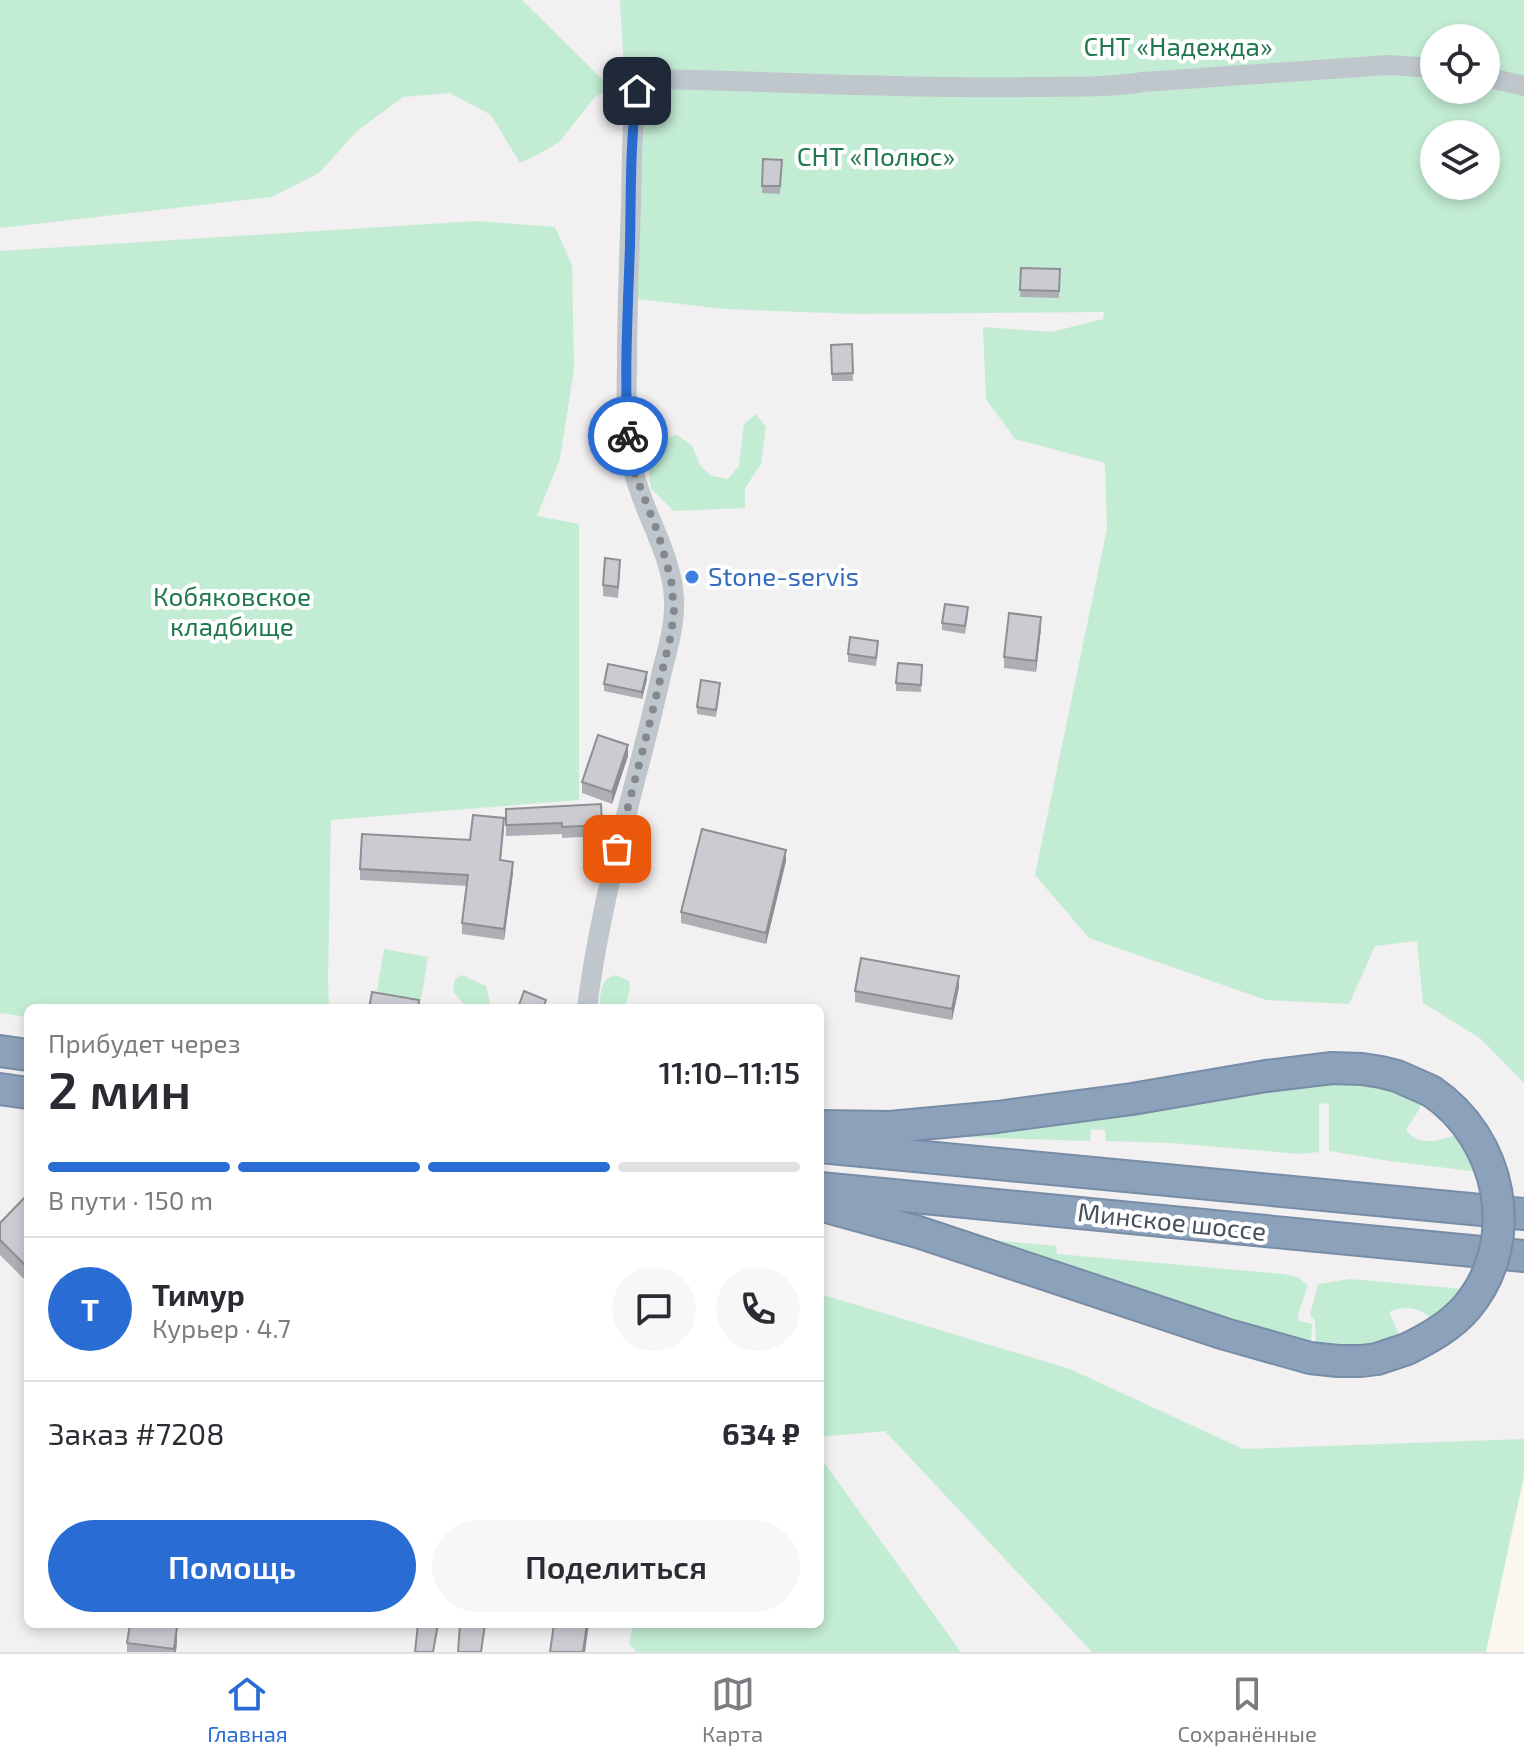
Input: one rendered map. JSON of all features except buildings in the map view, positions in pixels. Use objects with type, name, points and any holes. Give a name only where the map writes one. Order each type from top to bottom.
[{"type":"highway","points":[[0,1051],[24,1054]]},
{"type":"highway","points":[[824,1126],[890,1127],[997,1117],[1132,1099],[1266,1076],[1332,1068],[1362,1069],[1414,1082],[1431,1091],[1461,1117],[1478,1140],[1495,1179],[1499,1219],[1490,1267],[1474,1298],[1449,1325],[1407,1349],[1377,1359],[1338,1361],[1310,1358],[1225,1334],[918,1232],[824,1206]]},
{"type":"highway","points":[[0,1089],[24,1092]]},
{"type":"highway","name":"Минское шоссе","points":[[824,1147],[1524,1214]]},
{"type":"highway","name":"Минское шоссе","points":[[824,1188],[1524,1256]]},
{"type":"street","points":[[588,1004],[604,904],[671,635],[674,610],[671,579],[658,533],[635,474],[628,427],[627,302],[633,146],[637,91],[642,81],[718,80],[980,88],[1113,86],[1351,67],[1420,67]]},
{"type":"street","points":[[1500,80],[1524,86]]},
{"type":"shaded area","points":[[1524,1476],[1524,1652],[1486,1652]]},
{"type":"green space","points":[[0,0],[522,0],[611,88],[595,97],[559,142],[520,163],[491,115],[450,93],[403,97],[357,131],[319,173],[272,197],[0,228]]},
{"type":"green space","points":[[620,0],[1524,0],[1524,1083],[1480,1038],[1423,1003],[1417,941],[1375,946],[1349,1004],[1266,1000],[1089,938],[1035,875],[1107,529],[1105,463],[1015,439],[986,399],[983,327],[1052,332],[1103,319],[1104,312],[857,314],[725,309],[637,299]]},
{"type":"green space","name":"Кобяковское кладбище","points":[[476,221],[555,227],[572,265],[574,369],[560,459],[537,516],[579,524],[579,800],[331,820],[329,1004],[24,1004],[24,1016],[0,1013],[0,251]]},
{"type":"green space","points":[[756,414],[766,427],[761,464],[745,488],[745,508],[674,511],[651,489],[648,463],[657,445],[676,434],[692,446],[700,465],[711,476],[728,479],[739,466],[744,424]]},
{"type":"green space","points":[[384,949],[428,957],[420,1004],[376,998]]},
{"type":"green space","points":[[462,975],[486,986],[490,1004],[464,1004],[453,991],[455,979]]},
{"type":"green space","points":[[616,975],[629,981],[626,1004],[600,1004],[604,983]]},
{"type":"green space","points":[[1343,1078],[1383,1086],[1425,1100],[1406,1130],[1411,1136],[1424,1141],[1459,1134],[1480,1172],[1329,1151],[1329,1103],[1319,1104],[1319,1152],[1300,1154],[1172,1143],[1106,1141],[1105,1130],[1091,1129],[1090,1141],[934,1136]]},
{"type":"green space","points":[[960,1237],[1056,1246],[1057,1254],[1297,1277],[1308,1285],[1298,1314],[1299,1321],[1312,1324],[1311,1348]]},
{"type":"green space","points":[[1350,1279],[1464,1289],[1434,1322],[1425,1313],[1414,1309],[1402,1308],[1389,1312],[1402,1341],[1392,1345],[1316,1348],[1315,1321],[1310,1315],[1318,1284]]},
{"type":"green space","points":[[824,1295],[1070,1369],[1243,1449],[1524,1439],[1524,1476],[1486,1652],[1092,1652],[885,1431],[824,1437]]},
{"type":"green space","points":[[824,1463],[961,1652],[637,1652],[629,1644],[632,1628],[824,1628]]},
{"type":"way so far","points":[[617,849],[671,635],[674,610],[671,579],[658,533],[635,474],[628,436]]},
{"type":"place","name":"Stone-servis","points":[[692,577]]},
{"type":"route","points":[[628,436],[627,302],[637,91]]},
{"type":"park label","name":"СНТ «Надежда»","points":[[1178,47]]},
{"type":"park label","name":"СНТ «Полюс»","points":[[876,157]]}]
